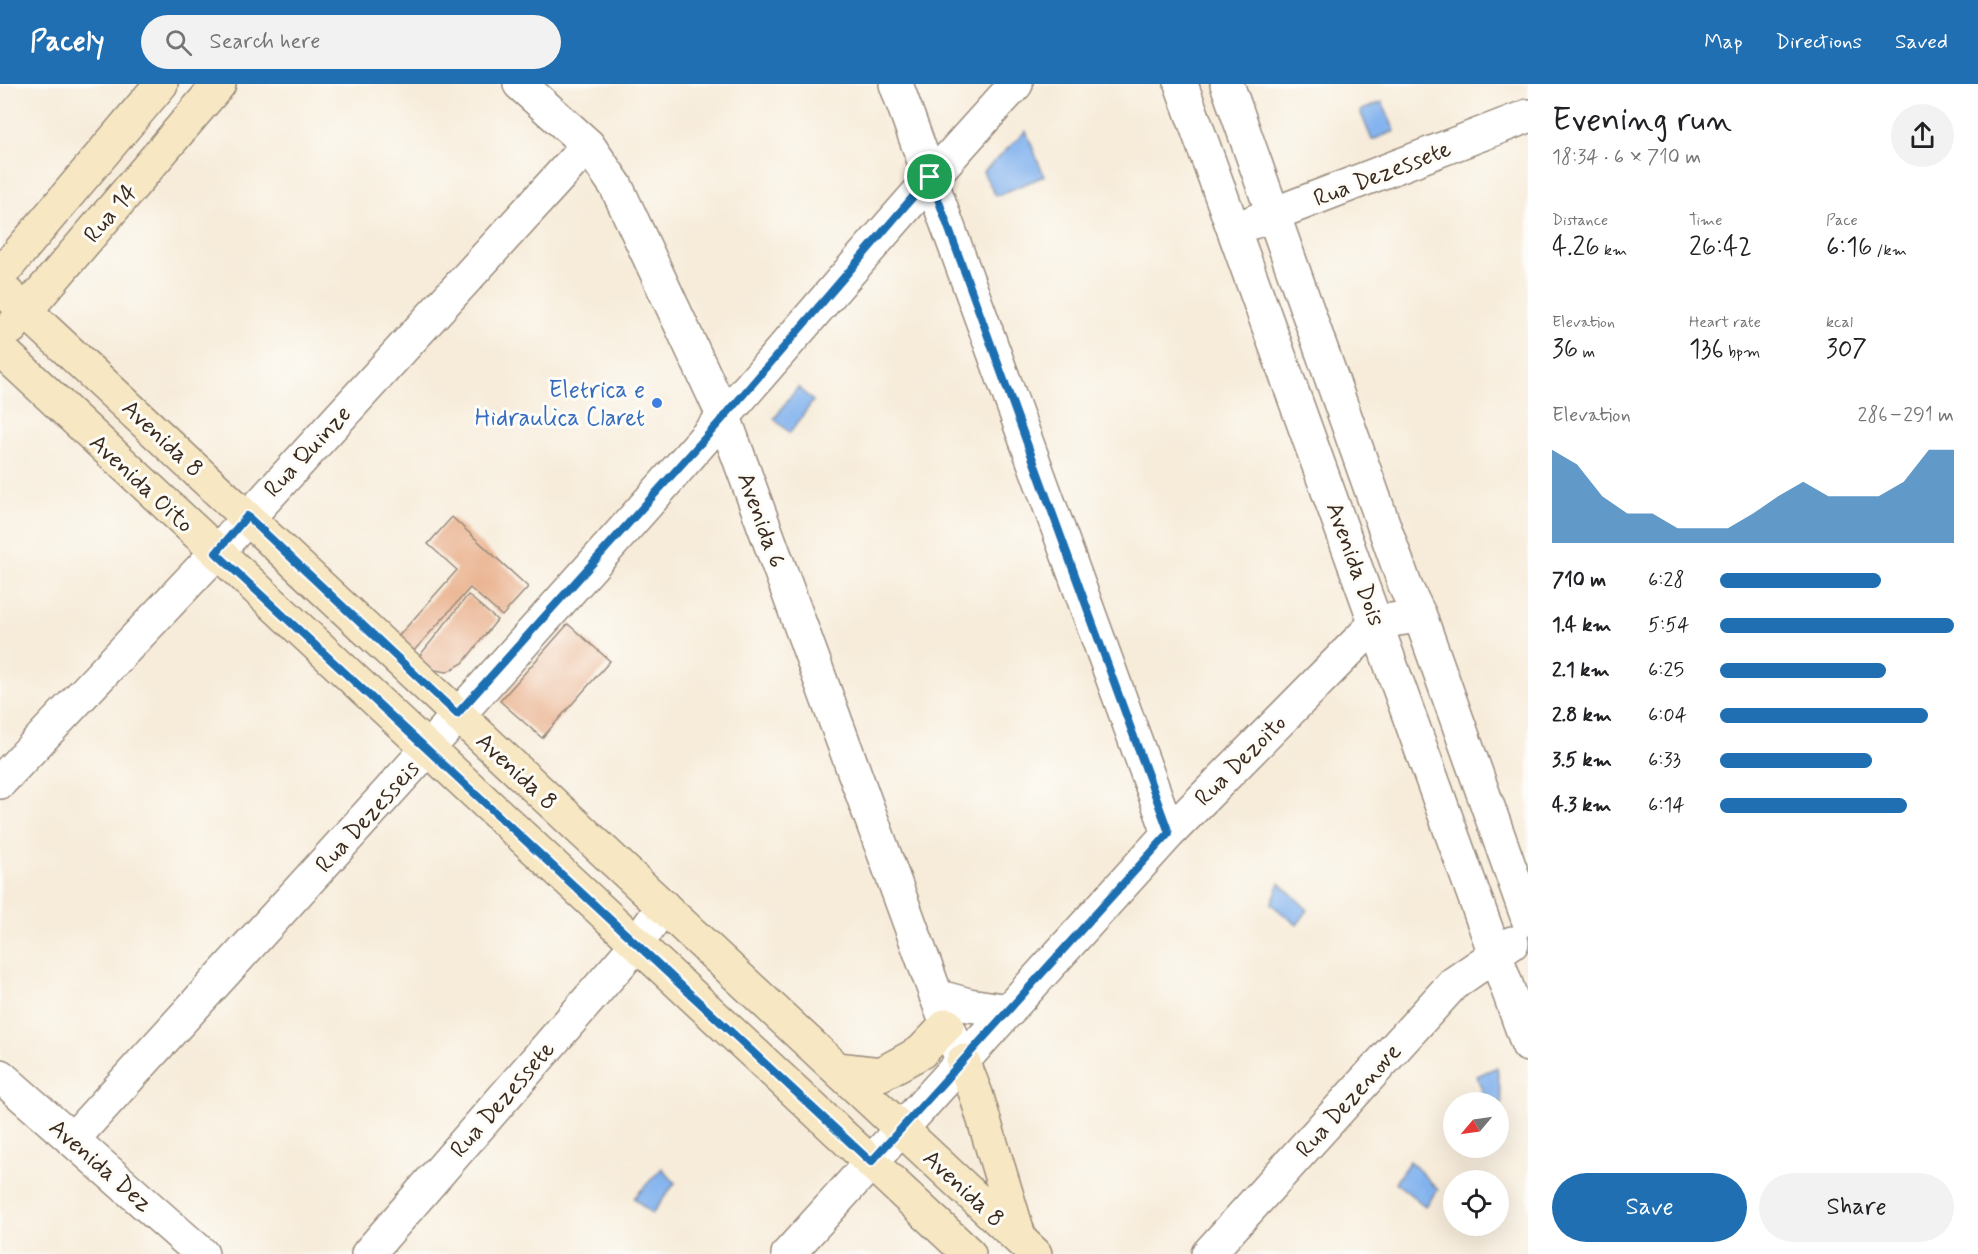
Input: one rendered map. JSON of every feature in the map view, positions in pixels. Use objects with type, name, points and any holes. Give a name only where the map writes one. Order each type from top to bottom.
[{"type":"street","name":"Rua 14","points":[[0,275],[161,84]]},
{"type":"street","name":"Rua 14","points":[[0,340],[219,84]]},
{"type":"street","name":"Avenida 6","points":[[520,84],[588,145],[616,186],[724,417],[942,1011],[963,1061]]},
{"type":"street","points":[[896,84],[1169,833]]},
{"type":"street","name":"Rua Dezesseis","points":[[72,1140],[428,749],[724,417],[930,177],[1016,84]]},
{"type":"street","name":"Avenida Dois","points":[[1181,84],[1528,1045]]},
{"type":"street","name":"Avenida Dois","points":[[1227,84],[1406,588],[1420,616],[1528,919]]},
{"type":"street","name":"Rua Dezessete","points":[[1234,228],[1528,116]]},
{"type":"street","name":"Rua Quinze","points":[[0,782],[216,553],[247,516],[588,145]]},
{"type":"street","name":"Avenida 8","points":[[0,287],[1028,1247]]},
{"type":"street","name":"Avenida Oito","points":[[0,349],[969,1254]]},
{"type":"street","points":[[1360,577],[1399,564]]},
{"type":"street","points":[[1377,622],[1420,616]]},
{"type":"street","name":"Rua Dezoito","points":[[788,1254],[1169,833],[1377,622]]},
{"type":"street","name":"Rua Dezessete","points":[[368,1254],[637,944],[663,906]]},
{"type":"street","name":"Rua Dezenove","points":[[1208,1254],[1453,984],[1528,932]]},
{"type":"street","points":[[837,1069],[881,1074],[921,1053],[942,1011],[969,1005],[1009,1011]]},
{"type":"street","points":[[963,1061],[1028,1247]]},
{"type":"street","name":"Avenida Dez","points":[[0,1076],[202,1254]]},
{"type":"water","points":[[1382,102],[1395,131],[1372,140],[1360,111]]},
{"type":"water","points":[[1026,131],[1044,176],[996,196],[983,172]]},
{"type":"water","points":[[798,387],[813,401],[790,433],[774,419]]},
{"type":"water","points":[[1280,883],[1308,910],[1297,925],[1271,904]]},
{"type":"water","points":[[1497,1067],[1500,1092],[1483,1092],[1477,1076]]},
{"type":"water","points":[[1410,1161],[1438,1190],[1425,1206],[1395,1182]]},
{"type":"water","points":[[662,1168],[675,1183],[652,1214],[634,1198]]},
{"type":"building","points":[[452,517],[528,587],[502,616],[470,588],[412,653],[396,639],[457,570],[428,544]]},
{"type":"building","points":[[468,595],[497,620],[463,663],[447,672],[424,668],[417,659]]},
{"type":"building","points":[[568,624],[610,661],[542,738],[500,701]]},
{"type":"place","name":"Eletrica e Hidraulica Claret","points":[[657,403]]},
{"type":"route","points":[[930,177],[1169,833],[871,1162],[216,553],[247,516],[457,714],[724,417],[930,177]]}]
